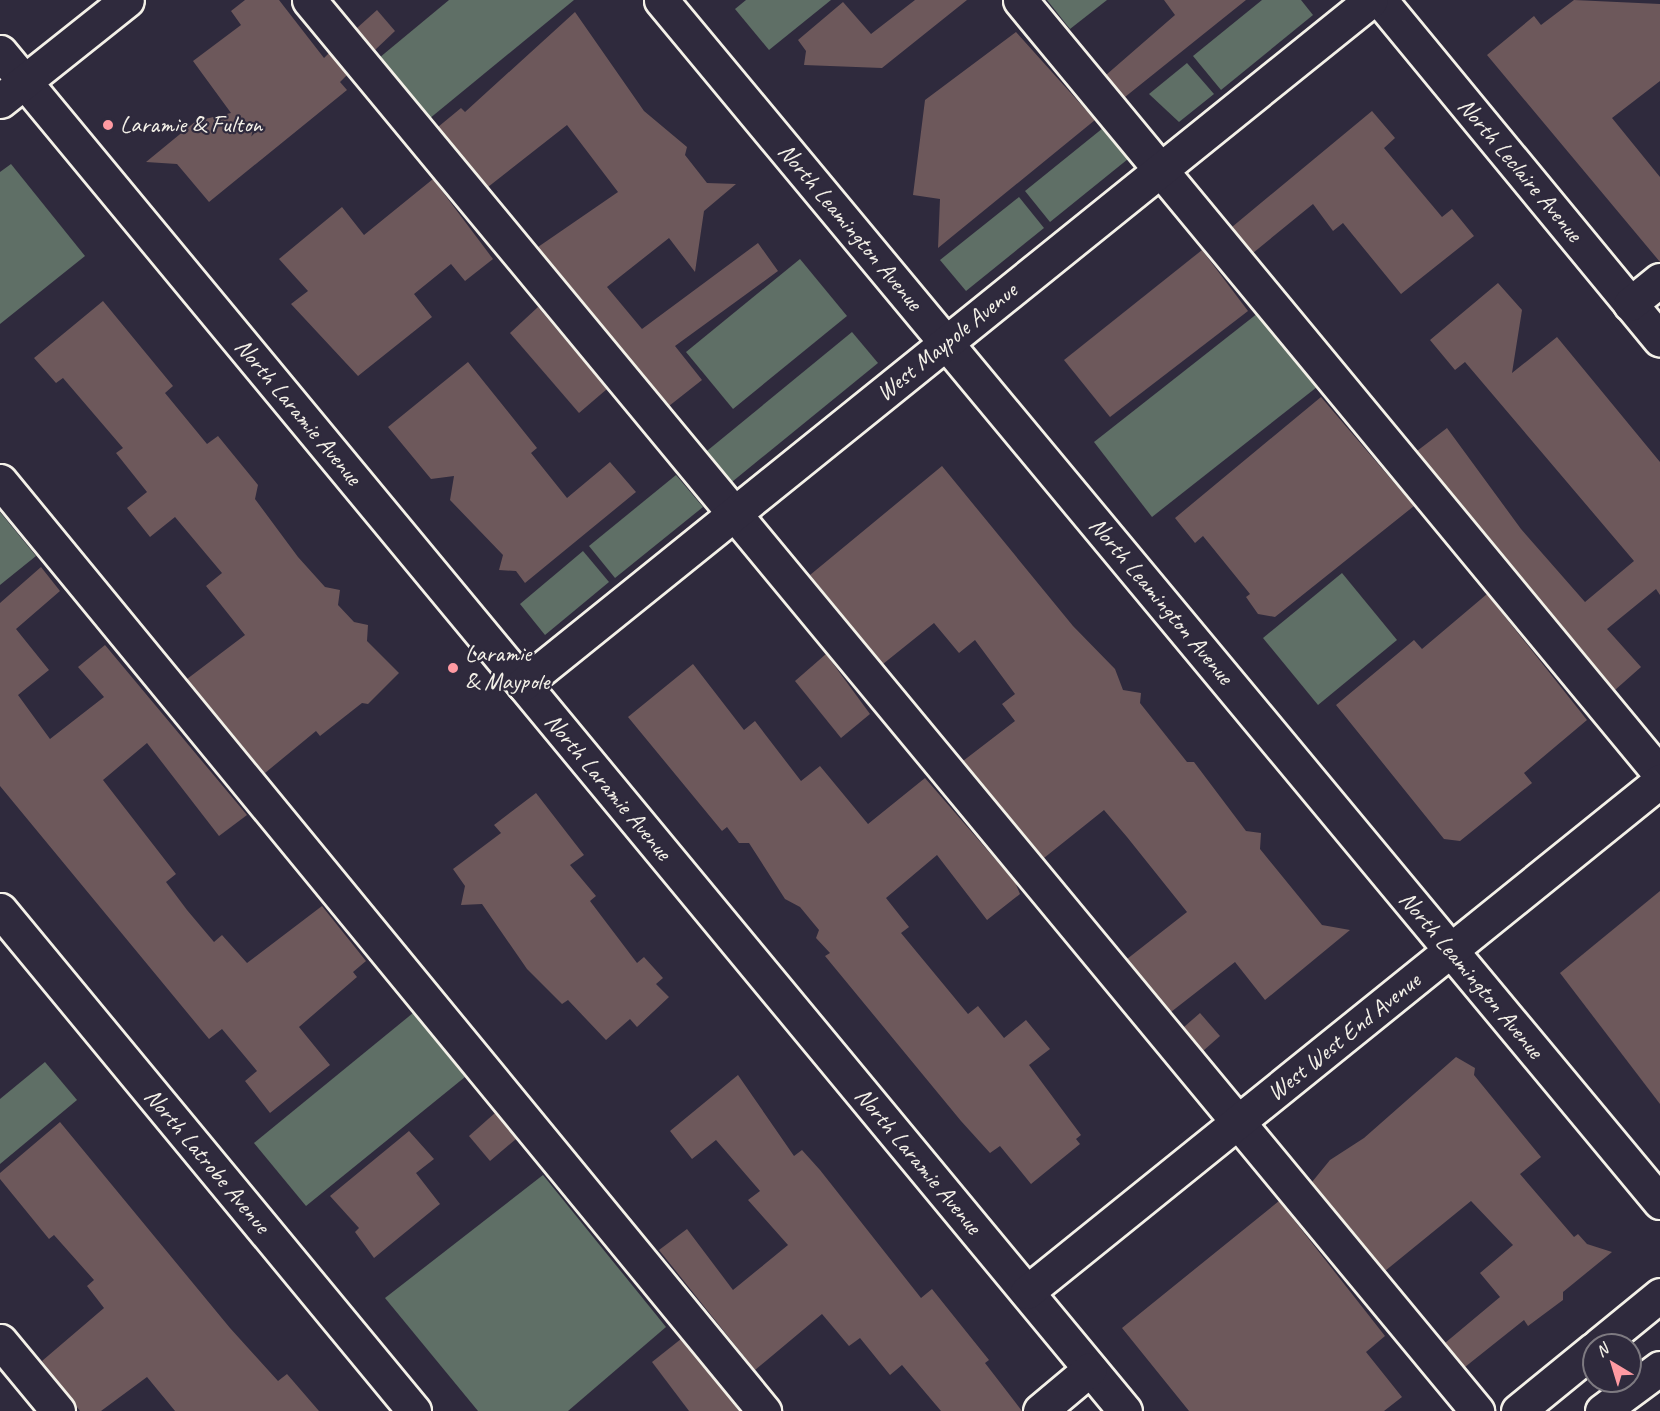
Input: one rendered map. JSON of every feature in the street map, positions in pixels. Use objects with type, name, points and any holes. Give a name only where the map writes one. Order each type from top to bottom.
[{"type":"street","points":[[12,91],[127,0]]},
{"type":"street","points":[[309,0],[1477,1411]]},
{"type":"street","name":"North Leamington Avenue","points":[[661,0],[1660,1202]]},
{"type":"street","points":[[1020,0],[1660,774]]},
{"type":"street","name":"West Maypole Avenue","points":[[523,684],[1371,0]]},
{"type":"street","name":"North Leclaire Avenue","points":[[1380,0],[1660,340]]},
{"type":"street","name":"North Laramie Avenue","points":[[0,51],[12,91],[523,684],[1125,1411]]},
{"type":"street","points":[[1630,304],[1660,280]]},
{"type":"street","points":[[0,481],[764,1411]]},
{"type":"street","name":"West West End Avenue","points":[[1027,1292],[1660,781]]},
{"type":"street","name":"North Latrobe Avenue","points":[[0,910],[414,1411]]},
{"type":"street","points":[[1614,1333],[1660,1295]]},
{"type":"street","points":[[0,1341],[58,1411]]},
{"type":"street","points":[[1518,1411],[1582,1359]]},
{"type":"street","points":[[1602,1411],[1660,1368]]},
{"type":"street","points":[[1040,1411],[1090,1370]]},
{"type":"green space","points":[[449,0],[574,0],[429,119],[379,58]]},
{"type":"green space","points":[[746,0],[831,0],[769,50],[735,9]]},
{"type":"green space","points":[[1047,0],[1107,0],[1070,29]]},
{"type":"green space","points":[[1262,0],[1301,0],[1313,15],[1221,90],[1193,56]]},
{"type":"green space","points":[[1187,63],[1214,94],[1179,122],[1149,94]]},
{"type":"green space","points":[[1103,128],[1128,159],[1050,222],[1025,191]]},
{"type":"green space","points":[[11,164],[85,256],[0,324],[0,172]]},
{"type":"green space","points":[[1019,197],[1044,228],[966,291],[940,260]]},
{"type":"green space","points":[[800,259],[847,316],[733,409],[686,352]]},
{"type":"green space","points":[[1258,313],[1317,387],[1152,517],[1094,442]]},
{"type":"green space","points":[[852,332],[878,363],[727,486],[702,455]]},
{"type":"green space","points":[[676,475],[703,507],[615,578],[589,546]]},
{"type":"green space","points":[[0,512],[36,556],[0,585]]},
{"type":"green space","points":[[583,551],[609,582],[545,635],[520,604]]},
{"type":"green space","points":[[1342,573],[1397,640],[1318,705],[1263,638]]},
{"type":"green space","points":[[413,1013],[465,1077],[306,1206],[254,1143]]},
{"type":"green space","points":[[45,1062],[77,1100],[0,1164],[0,1099]]},
{"type":"green space","points":[[543,1175],[666,1327],[568,1411],[478,1411],[385,1298]]},
{"type":"building","points":[[245,0],[279,0],[324,58],[329,53],[347,75],[340,82],[347,90],[209,202],[177,164],[146,162],[196,121],[231,113],[193,61],[241,25],[231,11]]},
{"type":"building","points":[[915,0],[967,0],[882,68],[804,65],[806,51],[798,40],[843,2],[871,34]]},
{"type":"building","points":[[1164,0],[1246,0],[1125,97],[1106,75],[1175,15]]},
{"type":"building","points":[[1574,0],[1660,4],[1660,81],[1612,118],[1660,177],[1660,262],[1487,55],[1534,16],[1541,25]]},
{"type":"building","points":[[377,10],[395,31],[375,50],[357,28]]},
{"type":"building","points":[[575,12],[644,111],[687,147],[685,155],[707,183],[736,184],[704,211],[695,272],[669,238],[607,287],[642,329],[758,243],[778,271],[675,346],[702,380],[669,406],[538,247],[618,192],[567,125],[488,187],[438,127],[461,108],[465,112]]},
{"type":"building","points":[[1016,32],[1095,120],[938,248],[940,199],[913,195],[925,100]]},
{"type":"building","points":[[1372,111],[1395,138],[1384,148],[1442,217],[1452,209],[1474,236],[1401,294],[1343,223],[1333,231],[1313,204],[1253,253],[1232,227]]},
{"type":"building","points":[[433,179],[493,259],[465,281],[451,264],[414,294],[432,317],[358,376],[291,304],[308,291],[279,259],[342,207],[364,235]]},
{"type":"building","points":[[1202,250],[1248,311],[1110,417],[1064,360]]},
{"type":"building","points":[[1498,283],[1522,310],[1512,373],[1557,337],[1660,462],[1660,595],[1656,589],[1607,629],[1641,667],[1615,690],[1417,451],[1447,428],[1521,529],[1585,602],[1634,561],[1465,362],[1455,370],[1430,340]]},
{"type":"building","points":[[103,301],[173,386],[165,393],[207,444],[218,436],[258,485],[255,499],[298,557],[325,587],[340,590],[338,605],[354,622],[368,625],[367,641],[399,673],[368,704],[362,703],[320,736],[316,731],[265,773],[187,679],[245,635],[206,586],[222,573],[175,517],[150,537],[127,508],[147,492],[116,453],[123,448],[63,378],[56,383],[34,358]]},
{"type":"building","points":[[538,307],[607,389],[579,413],[510,333]]},
{"type":"building","points":[[468,362],[537,448],[531,453],[567,498],[610,462],[636,492],[525,583],[516,571],[499,570],[503,555],[450,500],[454,476],[431,479],[388,427]]},
{"type":"building","points":[[1321,397],[1414,506],[1275,617],[1258,614],[1246,597],[1250,594],[1203,536],[1195,543],[1175,518]]},
{"type":"building","points":[[942,466],[1073,626],[1115,669],[1123,690],[1141,693],[1140,703],[1187,762],[1194,762],[1246,831],[1261,833],[1260,849],[1322,925],[1350,930],[1265,1000],[1235,962],[1171,1012],[1127,959],[1187,912],[1127,837],[1104,810],[1044,858],[963,761],[1015,721],[1002,704],[1015,694],[975,640],[959,653],[934,623],[883,664],[810,575]]},
{"type":"building","points":[[41,567],[60,591],[16,629],[49,670],[18,695],[50,739],[104,697],[78,667],[105,645],[247,815],[219,836],[147,743],[103,780],[176,874],[166,882],[187,910],[214,942],[222,935],[247,963],[322,906],[366,961],[353,972],[357,977],[299,1027],[330,1065],[270,1113],[245,1081],[257,1071],[222,1029],[209,1039],[0,786],[0,603]]},
{"type":"building","points":[[1487,594],[1587,720],[1524,773],[1532,783],[1460,841],[1444,839],[1336,705],[1414,640],[1422,649]]},
{"type":"building","points":[[826,654],[870,714],[841,738],[795,681]]},
{"type":"building","points":[[693,664],[744,730],[755,721],[801,781],[820,766],[868,824],[925,778],[1015,882],[1020,894],[987,920],[937,855],[886,898],[909,927],[901,933],[968,1014],[978,1006],[1004,1038],[1026,1020],[1050,1049],[1029,1065],[1081,1135],[1076,1139],[1080,1144],[1031,1184],[1000,1146],[990,1153],[961,1121],[825,956],[830,953],[816,938],[819,930],[800,907],[785,899],[749,843],[739,843],[727,827],[722,831],[628,717]]},
{"type":"building","points":[[536,793],[584,855],[570,865],[596,896],[590,901],[637,963],[644,957],[663,978],[656,984],[669,997],[637,1027],[630,1019],[606,1040],[568,1000],[562,1004],[527,969],[482,904],[461,905],[465,886],[453,869],[501,833],[494,825]]},
{"type":"building","points":[[1660,891],[1660,1104],[1560,973]]},
{"type":"building","points":[[1200,1013],[1220,1036],[1203,1051],[1184,1027]]},
{"type":"building","points":[[1456,1057],[1475,1068],[1474,1075],[1541,1157],[1520,1174],[1574,1237],[1578,1234],[1587,1244],[1612,1252],[1563,1292],[1563,1300],[1528,1326],[1524,1320],[1465,1367],[1445,1343],[1500,1297],[1480,1273],[1513,1245],[1471,1201],[1385,1271],[1312,1182],[1330,1160],[1364,1138]]},
{"type":"building","points":[[738,1075],[794,1156],[802,1150],[820,1170],[921,1298],[932,1289],[989,1360],[985,1363],[1022,1411],[941,1411],[902,1365],[890,1375],[860,1338],[849,1346],[822,1314],[755,1370],[659,1250],[687,1229],[733,1290],[788,1245],[748,1200],[760,1191],[716,1140],[692,1159],[670,1131]]},
{"type":"building","points":[[495,1113],[516,1139],[490,1161],[469,1136]]},
{"type":"building","points":[[60,1122],[230,1328],[278,1381],[287,1374],[319,1411],[175,1411],[147,1377],[101,1411],[80,1411],[42,1361],[104,1308],[87,1286],[94,1280],[54,1235],[49,1239],[0,1179],[0,1173]]},
{"type":"building","points":[[409,1131],[434,1159],[416,1173],[440,1204],[374,1258],[355,1232],[359,1228],[330,1196]]},
{"type":"building","points":[[1279,1201],[1385,1336],[1366,1352],[1402,1397],[1384,1411],[1189,1411],[1122,1328]]},
{"type":"building","points":[[681,1339],[739,1411],[689,1411],[652,1362]]},
{"type":"place","name":"Laramie & Fulton","points":[[108,125]]},
{"type":"place","name":"Laramie & Maypole","points":[[453,668]]}]
